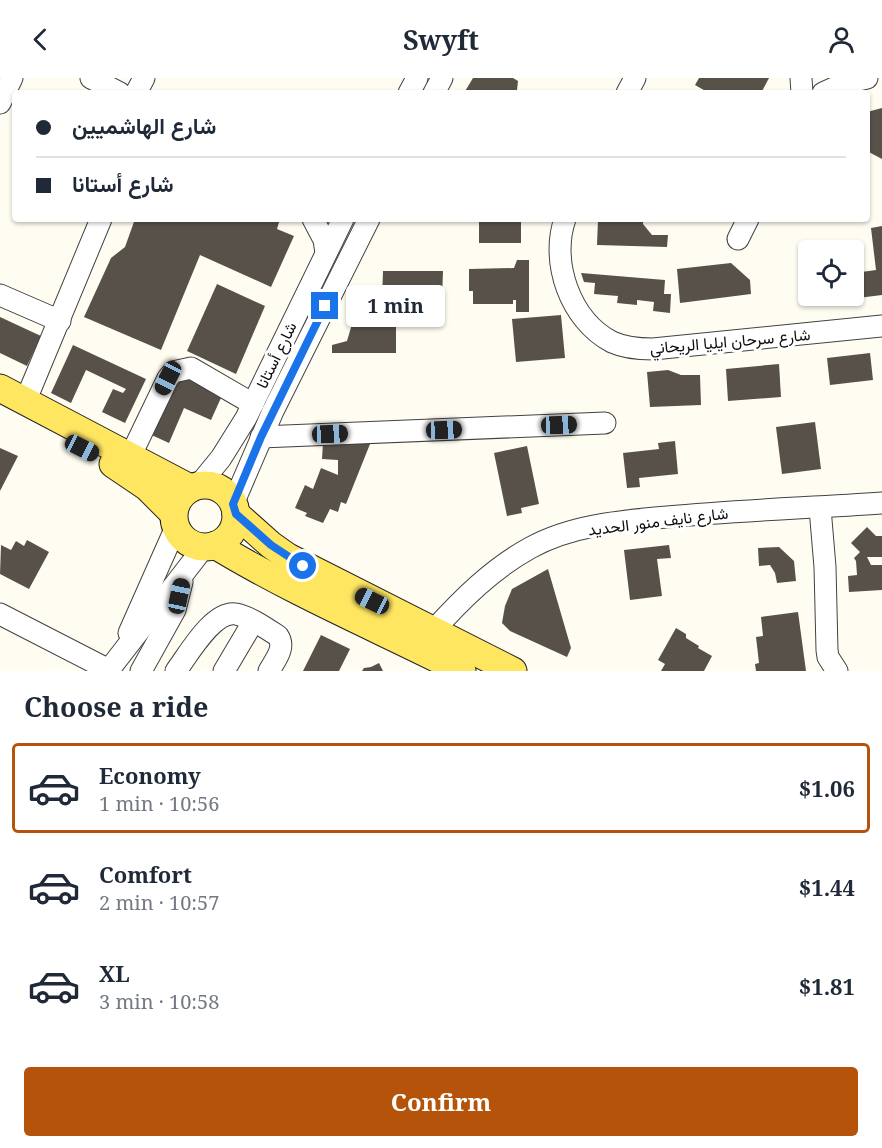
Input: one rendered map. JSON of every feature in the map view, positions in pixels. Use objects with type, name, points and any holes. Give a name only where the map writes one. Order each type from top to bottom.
[{"type":"main road","points":[[0,388],[13,404],[130,474],[160,498],[187,541],[210,546],[462,671]]},
{"type":"main road","points":[[13,404],[194,487]]},
{"type":"main road","points":[[175,520],[179,498],[194,487],[209,485],[219,488],[228,495],[234,509],[235,524],[230,533],[210,546]]},
{"type":"main road","points":[[234,509],[271,545],[288,557],[513,671]]},
{"type":"street","points":[[91,78],[114,90]]},
{"type":"street","points":[[830,90],[845,83],[867,78]]},
{"type":"street","points":[[13,404],[60,321],[100,222]]},
{"type":"street","points":[[315,222],[324,240],[326,253]]},
{"type":"street","name":"شارع أستانا","points":[[194,487],[235,437],[342,222]]},
{"type":"street","name":"شارع أستانا","points":[[234,509],[261,437],[368,222]]},
{"type":"street","name":"شارع سرحان ايليا الريحاني","points":[[565,222],[560,241],[560,254],[562,270],[571,295],[585,318],[598,331],[612,341],[625,346],[653,349],[882,326]]},
{"type":"street","points":[[738,239],[746,222]]},
{"type":"street","points":[[0,295],[60,321]]},
{"type":"street","points":[[130,457],[173,372],[191,368],[253,404]]},
{"type":"street","points":[[261,437],[605,423]]},
{"type":"street","name":"شارع نايف منور الحديد","points":[[433,631],[469,592],[509,560],[532,546],[563,534],[600,525],[700,514],[882,503]]},
{"type":"street","points":[[820,508],[825,567],[827,650],[828,657],[837,671]]},
{"type":"street","points":[[112,666],[175,520]]},
{"type":"street","points":[[112,666],[183,576],[210,546]]},
{"type":"street","points":[[141,671],[175,610],[183,576]]},
{"type":"street","points":[[0,614],[112,666]]},
{"type":"street","points":[[176,671],[213,623],[221,616],[238,615],[281,639],[281,648],[269,671]]},
{"type":"street","points":[[224,671],[253,622]]},
{"type":"building","points":[[473,78],[513,78],[518,81],[517,90],[466,90]]},
{"type":"building","points":[[699,78],[769,78],[763,90],[704,90],[695,85]]},
{"type":"building","points":[[882,108],[882,159],[870,153],[870,111]]},
{"type":"building","points":[[134,222],[279,222],[277,229],[294,236],[271,287],[200,255],[161,350],[84,317],[111,258],[125,247]]},
{"type":"building","points":[[479,222],[521,222],[521,243],[479,243]]},
{"type":"building","points":[[598,222],[643,222],[652,235],[668,235],[667,247],[597,245]]},
{"type":"building","points":[[882,226],[882,295],[864,297],[864,272],[876,270],[871,228]]},
{"type":"building","points":[[517,260],[529,260],[529,312],[516,312],[516,300],[513,300],[513,304],[473,304],[473,291],[469,291],[469,269],[514,268]]},
{"type":"building","points":[[731,263],[750,280],[751,294],[680,303],[677,269]]},
{"type":"building","points":[[383,271],[443,271],[442,299],[382,299]]},
{"type":"building","points":[[581,273],[665,280],[664,294],[671,294],[670,313],[653,311],[654,302],[637,300],[637,305],[617,303],[618,296],[594,294],[595,283],[584,282]]},
{"type":"building","points":[[217,284],[265,306],[236,374],[187,351]]},
{"type":"building","points":[[561,315],[565,358],[516,362],[512,319]]},
{"type":"building","points":[[0,317],[41,336],[27,366],[0,353]]},
{"type":"building","points":[[352,324],[366,327],[371,324],[396,324],[396,353],[332,353],[332,345],[347,341]]},
{"type":"building","points":[[73,345],[146,379],[125,423],[102,412],[113,389],[123,393],[126,389],[86,370],[71,403],[51,393]]},
{"type":"building","points":[[870,353],[873,380],[830,385],[827,358]]},
{"type":"building","points":[[779,364],[781,397],[728,401],[726,369]]},
{"type":"building","points":[[668,370],[681,375],[700,375],[701,405],[650,407],[647,372]]},
{"type":"building","points":[[178,375],[225,389],[211,420],[184,408],[169,443],[145,432]]},
{"type":"building","points":[[815,422],[821,469],[782,474],[776,427]]},
{"type":"building","points":[[675,441],[678,474],[639,478],[640,487],[627,488],[623,453],[659,449],[658,443]]},
{"type":"building","points":[[323,442],[370,444],[346,504],[341,502],[338,512],[330,509],[323,523],[305,516],[307,513],[295,508],[305,485],[313,489],[321,468],[338,475],[338,460],[322,459]]},
{"type":"building","points":[[527,446],[539,504],[521,508],[522,513],[507,516],[494,453]]},
{"type":"building","points":[[0,448],[18,456],[0,491]]},
{"type":"building","points":[[867,527],[876,536],[882,536],[882,557],[867,557],[871,565],[882,565],[882,590],[849,592],[848,576],[857,575],[854,558],[860,552],[851,543]]},
{"type":"building","points":[[27,540],[49,552],[29,589],[0,574],[1,545],[11,550],[16,541],[24,546]]},
{"type":"building","points":[[669,545],[671,558],[657,559],[662,596],[630,600],[624,550]]},
{"type":"building","points":[[779,547],[794,561],[796,581],[777,583],[770,565],[759,566],[758,548]]},
{"type":"building","points":[[548,569],[571,648],[567,657],[510,631],[502,623],[505,606],[512,589]]},
{"type":"building","points":[[798,612],[806,671],[756,671],[755,664],[759,663],[756,637],[763,636],[761,617]]},
{"type":"building","points":[[676,628],[686,634],[686,638],[699,646],[698,648],[712,656],[704,671],[661,671],[665,664],[658,660]]},
{"type":"building","points":[[321,635],[350,649],[339,671],[303,671]]},
{"type":"building","points":[[379,663],[383,671],[362,671],[364,668]]},
{"type":"route","points":[[303,566],[271,545],[236,514],[233,504],[250,460],[325,306]]}]
